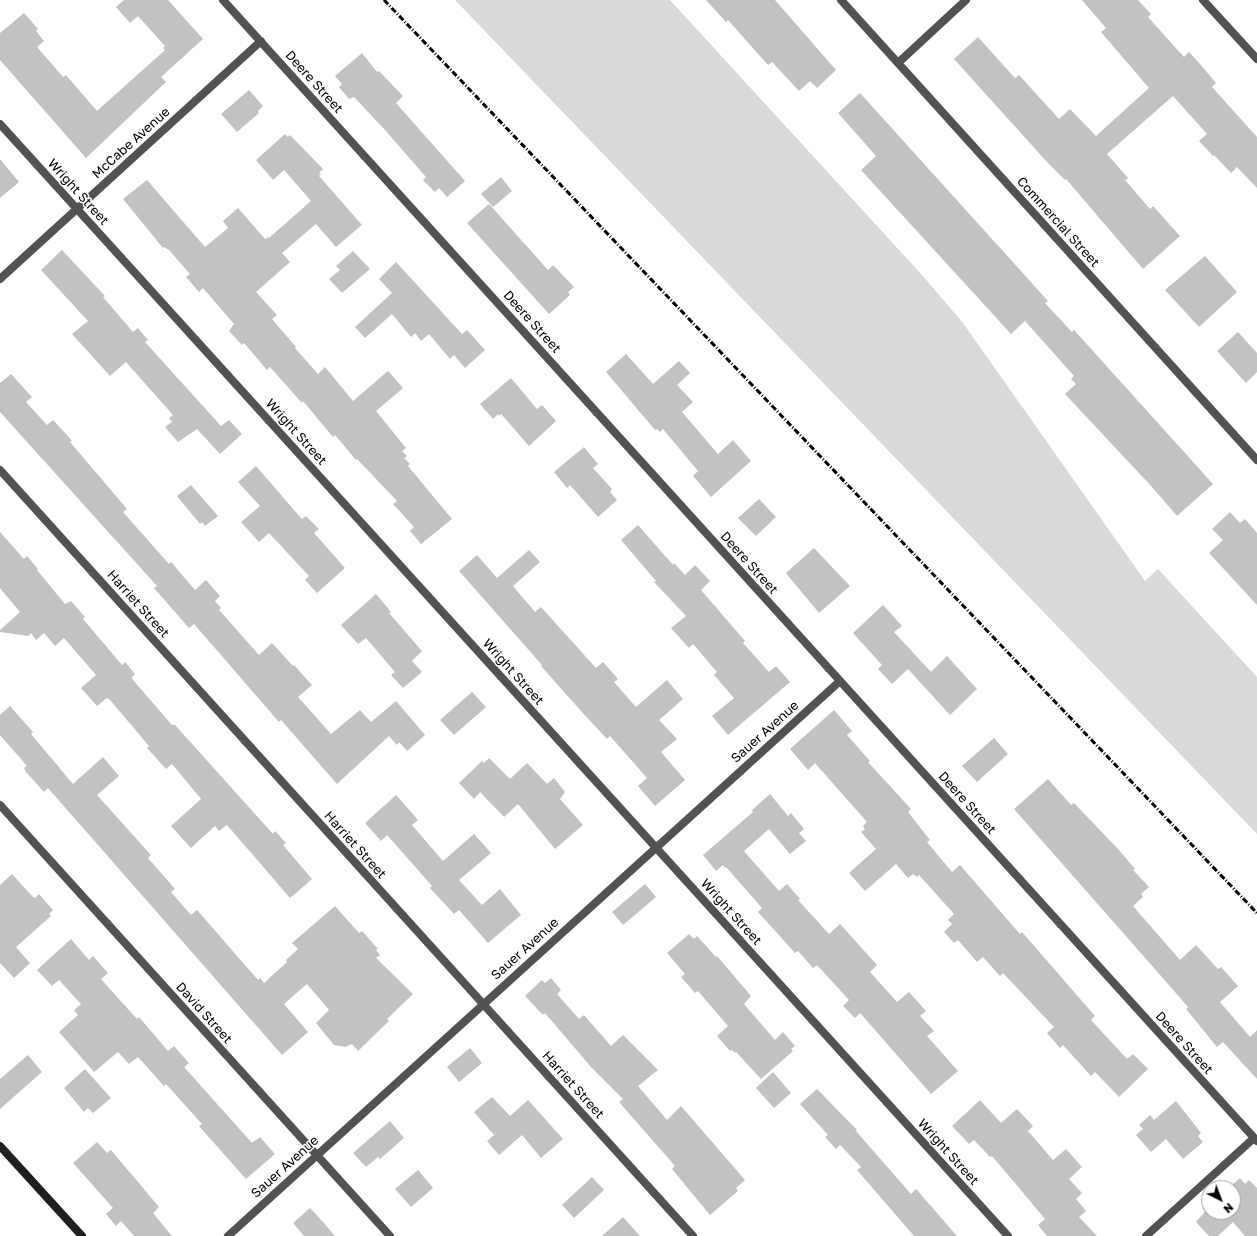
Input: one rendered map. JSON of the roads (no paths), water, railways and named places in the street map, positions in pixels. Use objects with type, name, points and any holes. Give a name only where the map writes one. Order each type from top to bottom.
[{"type":"main road","points":[[0,1146],[82,1236]]},
{"type":"street","name":"Deere Street","points":[[223,0],[1256,1140]]},
{"type":"street","name":"Commercial Street","points":[[841,0],[1257,460]]},
{"type":"street","points":[[898,63],[966,0]]},
{"type":"street","points":[[1203,0],[1257,59]]},
{"type":"street","name":"McCabe Avenue","points":[[0,279],[261,41]]},
{"type":"street","name":"Wright Street","points":[[0,124],[1008,1236]]},
{"type":"street","name":"Harriet Street","points":[[0,470],[693,1236]]},
{"type":"street","name":"Sauer Avenue","points":[[228,1236],[840,680]]},
{"type":"street","name":"David Street","points":[[0,805],[390,1236]]},
{"type":"street","points":[[1146,1236],[1256,1140]]},
{"type":"railway","points":[[384,0],[1257,913]]}]
